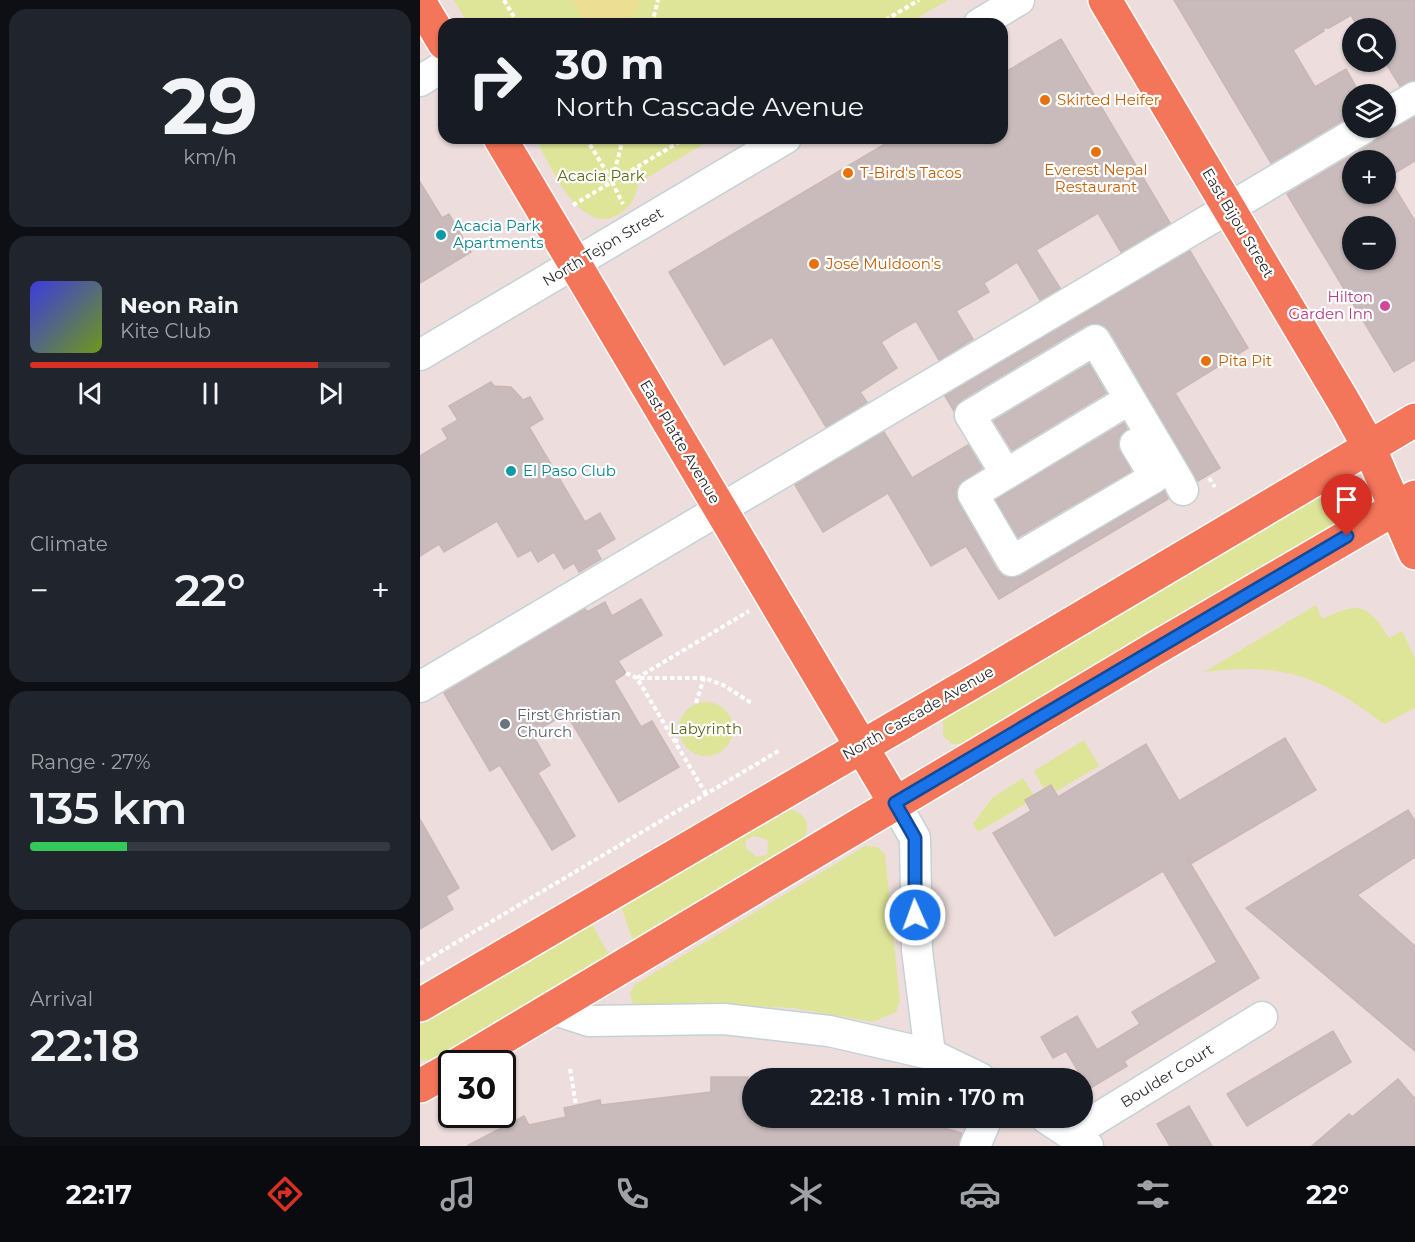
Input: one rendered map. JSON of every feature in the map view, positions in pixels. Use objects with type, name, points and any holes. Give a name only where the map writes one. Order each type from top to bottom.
[{"type":"main road","name":"East Bijou Street","points":[[1105,0],[1369,447],[1406,503],[1415,553]]},
{"type":"main road","points":[[420,3],[438,34]]},
{"type":"main road","name":"East Platte Avenue","points":[[504,144],[895,803]]},
{"type":"main road","name":"North Cascade Avenue","points":[[420,1005],[1415,420]]},
{"type":"main road","points":[[483,1050],[895,803],[1406,503]]},
{"type":"main road","points":[[420,1086],[438,1076]]},
{"type":"street","points":[[989,18],[1019,0]]},
{"type":"street","points":[[420,81],[438,70]]},
{"type":"street","points":[[1396,108],[1415,97]]},
{"type":"street","points":[[420,687],[1347,138]]},
{"type":"street","name":"North Tejon Street","points":[[420,355],[776,144]]},
{"type":"street","points":[[970,415],[1095,340],[1155,477],[1012,561],[973,494],[1122,404]]},
{"type":"street","points":[[946,375],[1006,474]]},
{"type":"street","points":[[1122,404],[1184,490]]},
{"type":"street","points":[[895,803],[915,838],[917,950],[930,1054]]},
{"type":"street","points":[[552,1009],[589,1021],[724,1019],[772,1023],[888,1043],[930,1054],[959,1068]]},
{"type":"street","name":"Boulder Court","points":[[1080,1140],[1262,1017]]},
{"type":"street","points":[[975,1146],[983,1128]]},
{"type":"street","points":[[1061,1128],[1080,1140]]},
{"type":"path","points":[[504,0],[514,18]]},
{"type":"path","points":[[654,18],[658,0]]},
{"type":"path","points":[[889,18],[919,0]]},
{"type":"path","points":[[589,144],[626,210]]},
{"type":"path","points":[[612,182],[622,144]]},
{"type":"path","points":[[548,219],[676,144]]},
{"type":"path","points":[[636,678],[773,597]]},
{"type":"path","points":[[626,674],[636,678],[704,678],[723,685],[753,704]]},
{"type":"path","points":[[636,678],[706,794]]},
{"type":"path","points":[[696,703],[704,678]]},
{"type":"path","points":[[676,744],[678,732]]},
{"type":"path","points":[[420,964],[780,750]]},
{"type":"path","points":[[570,1069],[576,1105]]},
{"type":"green space","points":[[454,0],[948,0],[917,18],[464,18]]},
{"type":"green space","name":"Acacia Park","points":[[538,144],[704,144],[638,183],[636,194],[629,206],[616,216],[602,219],[589,215],[577,206],[557,178]]},
{"type":"green space","points":[[1323,491],[1340,524],[964,744],[952,744],[943,736],[943,719]]},
{"type":"green space","points":[[1316,605],[1322,619],[1345,610],[1361,609],[1374,617],[1389,638],[1402,631],[1415,658],[1415,708],[1384,724],[1340,694],[1300,676],[1256,669],[1204,672]]},
{"type":"green space","name":"Labyrinth","points":[[701,702],[711,702],[721,706],[729,714],[733,729],[729,744],[721,752],[711,756],[701,756],[691,752],[683,744],[679,734],[679,724],[683,714],[691,706]]},
{"type":"green space","points":[[1084,740],[1099,766],[1055,792],[1050,785],[1044,789],[1034,771]]},
{"type":"green space","points":[[1023,778],[1034,795],[1026,800],[1027,803],[978,832],[973,824],[992,798]]},
{"type":"green space","points":[[785,809],[797,812],[805,819],[807,830],[802,841],[633,941],[621,906]],"holes":[[[754,836],[768,840],[767,855],[756,857],[746,848],[746,840]]]},
{"type":"green space","points":[[865,846],[877,847],[885,854],[900,1001],[896,1012],[873,1022],[793,1008],[731,1005],[642,1009],[633,1004],[630,994],[634,985]]},
{"type":"green space","points":[[592,924],[609,955],[450,1050],[438,1050],[438,1057],[432,1061],[420,1060],[420,1025]]},
{"type":"shaded area","points":[[572,0],[639,0],[636,14],[629,18],[583,18]]},
{"type":"building","points":[[1174,0],[1415,0],[1415,80],[1400,86],[1391,72],[1396,72],[1396,18],[1353,18],[1351,15],[1342,18],[1342,20],[1329,28],[1323,28],[1324,31],[1293,50],[1315,87],[1342,71],[1348,72],[1354,84],[1342,84],[1342,121],[1271,163]]},
{"type":"building","points":[[1061,39],[1170,223],[1121,252],[1098,213],[1036,250],[1060,288],[1040,300],[1017,262],[984,283],[989,292],[956,311],[973,339],[939,360],[916,321],[897,332],[881,342],[897,368],[860,392],[867,402],[826,427],[772,337],[724,365],[669,272],[885,144],[1008,144],[1008,70]]},
{"type":"building","points":[[1415,117],[1415,161],[1396,172],[1396,150],[1361,150],[1373,143],[1376,138],[1396,138],[1396,128]]},
{"type":"building","points":[[1342,161],[1342,204],[1396,204],[1396,190],[1415,221],[1415,360],[1394,372],[1287,194]]},
{"type":"building","name":"Acacia Park Apartments","points":[[420,182],[442,218],[449,214],[471,252],[420,283]]},
{"type":"building","points":[[1190,251],[1248,348],[1175,393],[1220,468],[1198,481],[1110,331],[1104,325],[1095,323],[1086,325],[961,400],[954,411],[945,396]]},
{"type":"building","points":[[1089,364],[1106,393],[1012,450],[994,421]]},
{"type":"building","name":"El Paso Club","points":[[491,382],[494,386],[511,387],[523,400],[530,397],[543,419],[529,427],[585,522],[600,513],[615,539],[596,550],[601,559],[579,572],[574,563],[564,569],[554,552],[538,562],[531,550],[518,557],[497,521],[444,552],[439,544],[420,556],[420,456],[448,439],[442,429],[458,420],[449,406]]},
{"type":"building","points":[[1124,423],[1127,429],[1120,435],[1118,445],[1131,471],[1018,537],[996,500]]},
{"type":"building","points":[[884,432],[912,478],[968,445],[982,468],[958,485],[956,494],[958,502],[997,570],[1003,576],[1012,578],[1021,576],[1164,491],[1168,499],[999,599],[966,546],[931,566],[888,493],[823,532],[795,485]]},
{"type":"building","name":"First Christian Church","points":[[641,599],[662,635],[618,661],[626,673],[614,681],[641,727],[652,721],[679,767],[619,802],[566,713],[532,734],[550,765],[538,773],[575,836],[552,850],[500,765],[490,771],[444,693],[585,609],[587,612],[605,602],[612,616]]},
{"type":"building","points":[[1285,738],[1316,790],[1192,863],[1187,858],[1259,978],[1124,1061],[1127,1066],[1093,1087],[1093,1068],[1076,1068],[1066,1051],[1053,1058],[1041,1037],[1077,1016],[1097,1050],[1140,1024],[1132,1012],[1217,962],[1163,871],[1055,936],[993,833],[1031,811],[1025,800],[1051,785],[1058,797],[1146,744],[1179,801]]},
{"type":"building","points":[[1408,810],[1415,821],[1415,857],[1357,895],[1415,946],[1415,1051],[1246,908]]},
{"type":"building","points":[[420,819],[459,888],[446,896],[453,909],[420,929]]},
{"type":"building","points":[[1333,1031],[1351,1062],[1247,1126],[1227,1094]]},
{"type":"building","points":[[711,1077],[742,1077],[742,1128],[944,1128],[962,1133],[958,1146],[467,1146],[501,1128],[516,1128],[516,1120],[524,1116],[529,1125],[566,1117],[564,1108],[600,1100],[601,1105],[711,1092]]},
{"type":"building","points":[[1398,1079],[1415,1099],[1415,1146],[1312,1146],[1349,1114],[1352,1117]]},
{"type":"building","points":[[1189,1106],[1212,1146],[1170,1146],[1157,1124]]},
{"type":"place","name":"Skirted Heifer","points":[[1045,100]]},
{"type":"place","name":"Everest Nepal Restaurant","points":[[1096,152]]},
{"type":"place","name":"T-Bird's Tacos","points":[[848,173]]},
{"type":"place","name":"Acacia Park Apartments","points":[[441,235]]},
{"type":"place","name":"José Muldoon's","points":[[814,264]]},
{"type":"place","name":"Hilton Garden Inn","points":[[1385,306]]},
{"type":"place","name":"Pita Pit","points":[[1206,361]]},
{"type":"place","name":"El Paso Club","points":[[511,471]]},
{"type":"place","name":"First Christian Church","points":[[505,724]]},
{"type":"route","points":[[915,915],[915,838],[895,803],[1347,536]]}]
